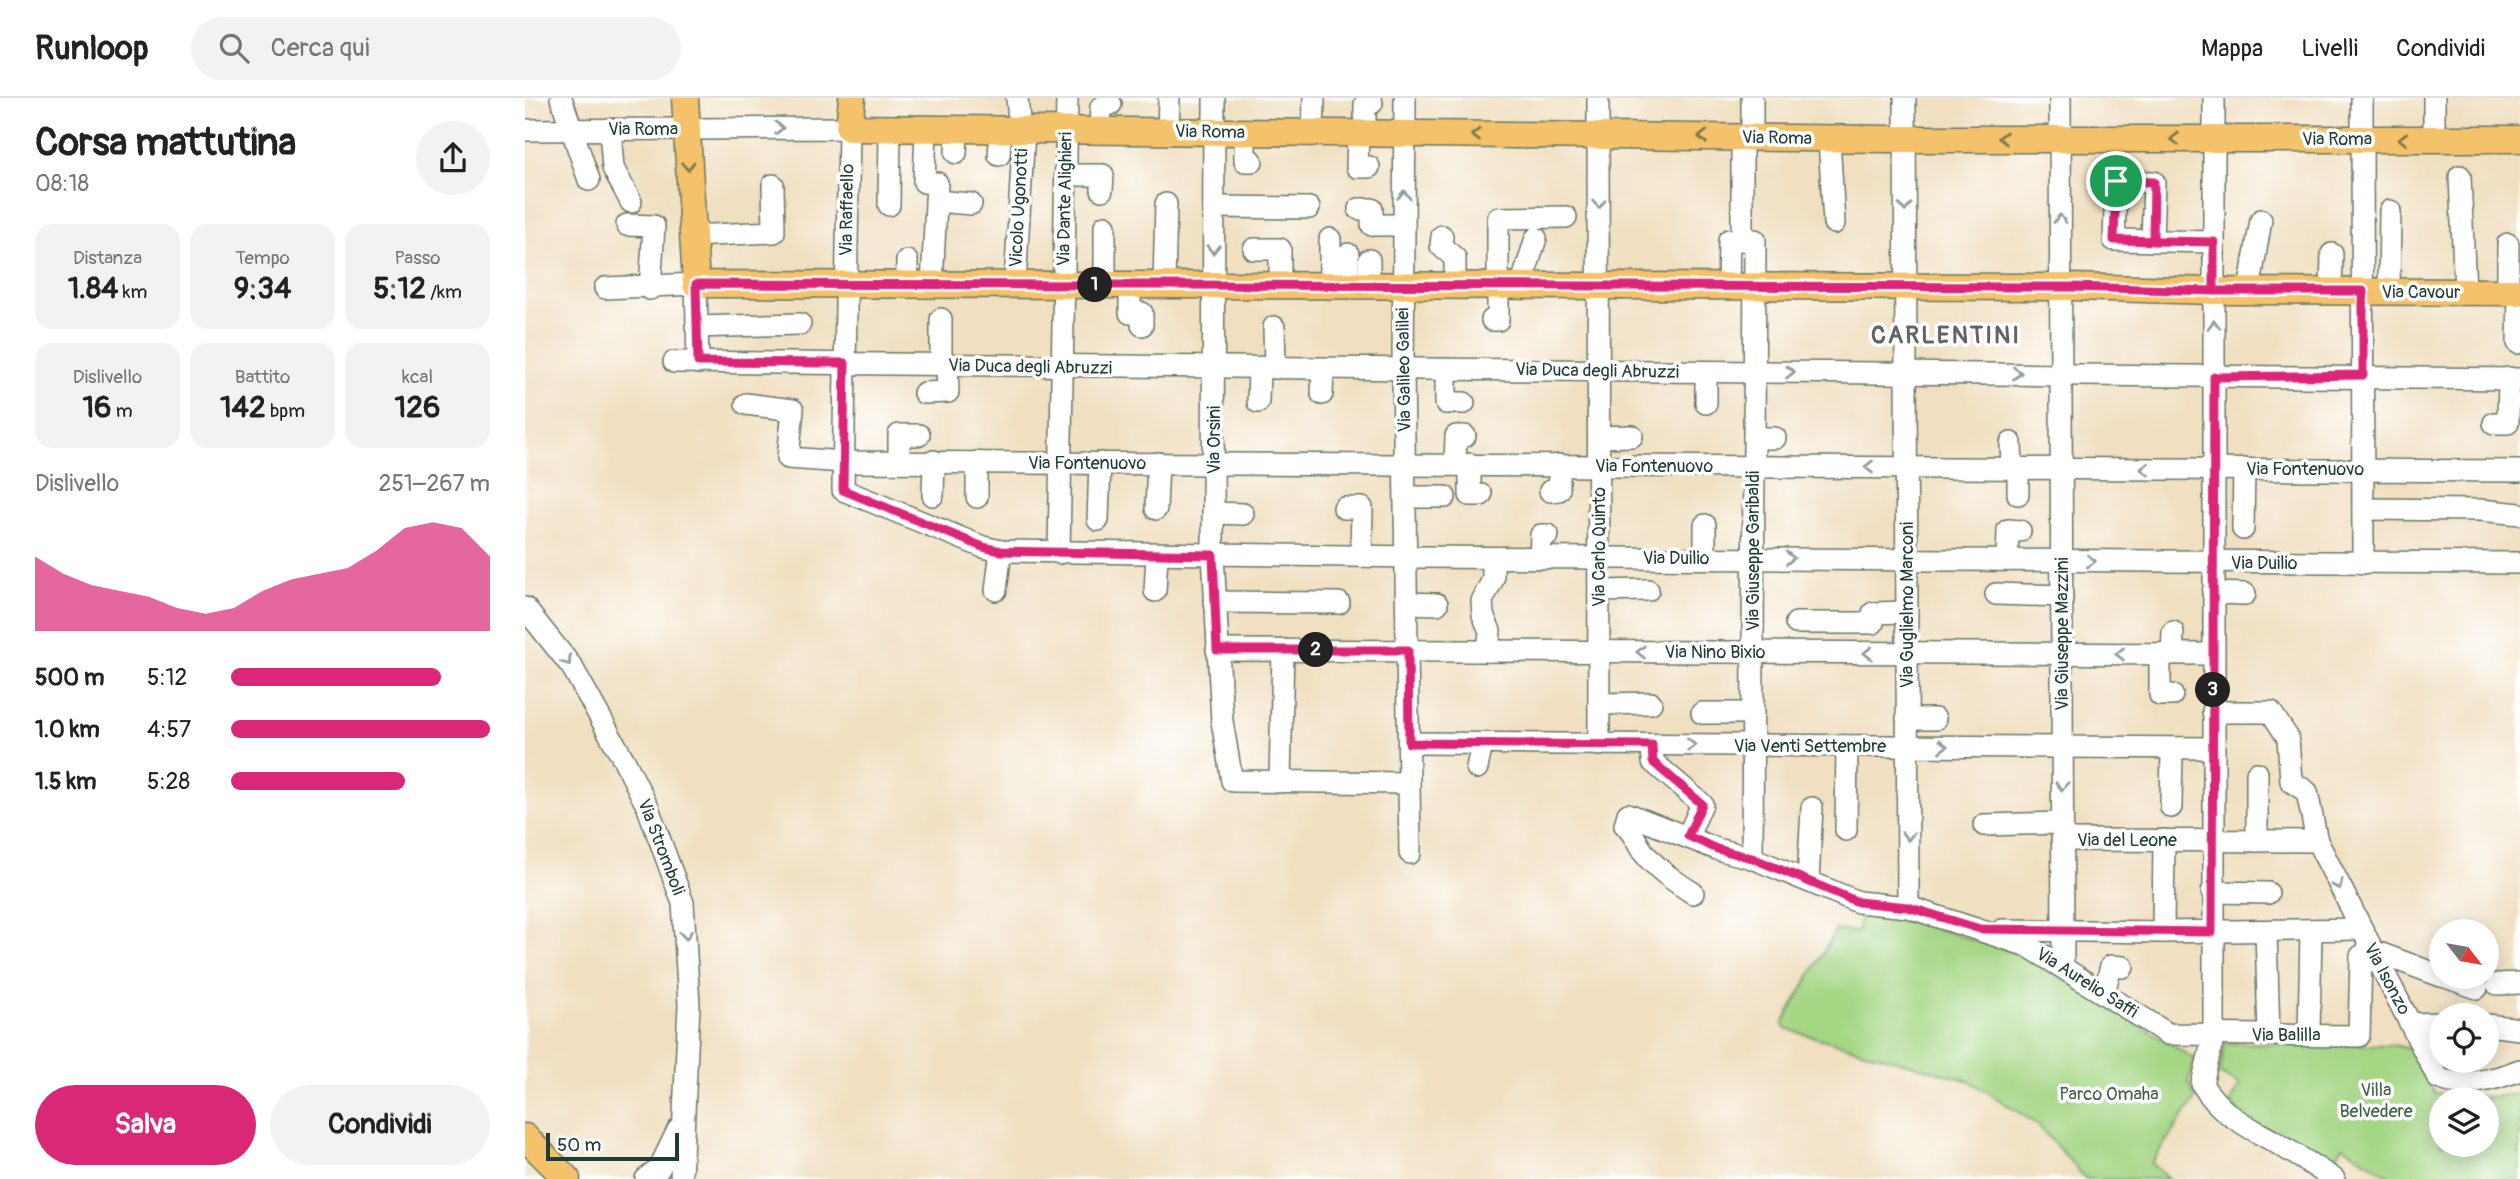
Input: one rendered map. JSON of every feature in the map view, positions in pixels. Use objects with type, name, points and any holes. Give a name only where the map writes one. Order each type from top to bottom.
[{"type":"main road","points":[[685,98],[696,284],[1280,286],[1354,279],[1403,286],[1755,287],[1901,292]]},
{"type":"main road","name":"Via Raffaello","points":[[849,128],[852,98]]},
{"type":"main road","name":"Via Roma","points":[[849,128],[926,129],[957,141],[1066,131],[1829,139],[1901,135],[2063,134],[2214,139],[2520,138]]},
{"type":"main road","name":"Via Cavour","points":[[1901,292],[2516,292]]},
{"type":"main road","points":[[525,1137],[567,1179]]},
{"type":"street","points":[[561,98],[589,180]]},
{"type":"street","name":"Vicolo Ugonotti","points":[[1015,285],[1011,136],[1017,98]]},
{"type":"street","name":"Via Dante Alighieri","points":[[1059,553],[1067,98]]},
{"type":"street","name":"Via Orsini","points":[[1214,98],[1213,555],[1223,721],[1232,781],[1280,782]]},
{"type":"street","points":[[1313,133],[1314,98]]},
{"type":"street","name":"Via Galileo Galilei","points":[[1405,98],[1403,369],[1408,650]]},
{"type":"street","name":"Via Carlo Quinto","points":[[1598,98],[1599,745]]},
{"type":"street","points":[[1728,287],[1729,240],[1742,240],[1747,138],[1752,98]]},
{"type":"street","points":[[1901,135],[1905,98]]},
{"type":"street","points":[[2060,98],[2063,134]]},
{"type":"street","points":[[2214,98],[2214,1035],[2202,1074],[2202,1084],[2242,1127],[2271,1140],[2334,1179]]},
{"type":"street","points":[[2362,98],[2363,562]]},
{"type":"street","points":[[2434,98],[2434,139]]},
{"type":"street","points":[[1168,131],[1169,100]]},
{"type":"street","points":[[1369,167],[1357,167],[1366,104],[1372,103]]},
{"type":"street","points":[[1100,131],[1101,107],[1111,104]]},
{"type":"street","name":"Via Roma","points":[[525,130],[849,128]]},
{"type":"street","name":"Via Raffaello","points":[[843,490],[849,128]]},
{"type":"street","points":[[611,129],[613,168],[631,202]]},
{"type":"street","points":[[889,205],[890,129]]},
{"type":"street","points":[[906,283],[936,201],[937,183],[924,182],[926,129]]},
{"type":"street","points":[[1245,132],[1245,161],[1252,161]]},
{"type":"street","name":"Via Giuseppe Mazzini","points":[[2063,134],[2063,967]]},
{"type":"street","name":"Via Guglielmo Marconi","points":[[1901,135],[1901,292],[1906,372],[1908,907]]},
{"type":"street","points":[[1829,139],[1834,223]]},
{"type":"street","points":[[1066,174],[1103,175],[1103,190]]},
{"type":"street","points":[[2460,176],[2465,292]]},
{"type":"street","points":[[2153,241],[2154,182],[2116,181],[2114,240],[2153,241],[2214,242]]},
{"type":"street","points":[[692,236],[774,232],[773,185]]},
{"type":"street","points":[[936,201],[971,204]]},
{"type":"street","points":[[1164,285],[1166,205]]},
{"type":"street","points":[[1214,207],[1309,208]]},
{"type":"street","points":[[1359,209],[1372,209],[1372,225],[1404,225]]},
{"type":"street","points":[[2389,292],[2390,211]]},
{"type":"street","points":[[1510,286],[1498,218],[1566,217]]},
{"type":"street","points":[[2249,291],[2261,220]]},
{"type":"street","points":[[627,225],[654,226],[650,289]]},
{"type":"street","points":[[1105,226],[1118,285],[1130,313],[1142,313],[1142,325]]},
{"type":"street","points":[[1442,236],[1441,246],[1455,258],[1455,286]]},
{"type":"street","points":[[1492,320],[1498,320],[1510,286],[1536,238]]},
{"type":"street","points":[[1330,239],[1354,279]]},
{"type":"street","name":"Via Giuseppe Garibaldi","points":[[1742,240],[1755,240],[1754,372],[1765,438],[1753,467],[1762,519],[1753,558],[1752,858]]},
{"type":"street","points":[[2508,244],[2516,292],[2518,343]]},
{"type":"street","points":[[1254,249],[1280,249],[1280,286]]},
{"type":"street","points":[[1349,254],[1354,279]]},
{"type":"street","points":[[2331,292],[2332,254]]},
{"type":"street","points":[[604,288],[650,289],[696,284],[698,362]]},
{"type":"street","points":[[924,393],[948,392],[941,319]]},
{"type":"street","points":[[696,327],[800,324]]},
{"type":"street","points":[[1258,402],[1274,327]]},
{"type":"street","name":"Via Duca degli Abruzzi","points":[[674,362],[1062,368],[1906,372],[2214,377],[2363,375],[2514,379]]},
{"type":"street","points":[[1322,394],[1323,369]]},
{"type":"street","points":[[1446,369],[1446,403],[1464,403]]},
{"type":"street","points":[[1706,372],[1706,403]]},
{"type":"street","points":[[2494,423],[2508,423],[2514,379]]},
{"type":"street","name":"Via Fontenuovo","points":[[746,404],[793,410],[788,458],[843,462],[1559,465],[1707,473],[1753,467],[2520,471]]},
{"type":"street","points":[[899,461],[899,435],[919,435]]},
{"type":"street","points":[[1465,436],[1456,436],[1470,495],[1481,495]]},
{"type":"street","points":[[1599,437],[1632,436]]},
{"type":"street","points":[[2011,443],[2018,494]]},
{"type":"street","points":[[933,495],[935,461]]},
{"type":"street","points":[[977,462],[977,497]]},
{"type":"street","points":[[1098,520],[1100,463]]},
{"type":"street","points":[[1156,509],[1158,463]]},
{"type":"street","points":[[1550,491],[1559,490],[1559,465]]},
{"type":"street","points":[[2243,529],[2244,469]]},
{"type":"street","name":"Via Duilio","points":[[843,490],[983,547],[1001,551],[1407,557],[1466,548],[1493,558],[2520,563]]},
{"type":"street","points":[[1406,497],[1445,497]]},
{"type":"street","points":[[1344,508],[1361,508],[1361,556]]},
{"type":"street","points":[[2363,509],[2480,509],[2520,514]]},
{"type":"street","points":[[1214,513],[1243,513]]},
{"type":"street","points":[[1705,525],[1705,558]]},
{"type":"street","points":[[2007,560],[2008,530],[2020,531]]},
{"type":"street","points":[[1540,558],[1541,535],[1548,536]]},
{"type":"street","points":[[996,590],[1001,551]]},
{"type":"street","points":[[1155,591],[1157,555]]},
{"type":"street","points":[[1488,651],[1490,631],[1483,615],[1482,601],[1493,579],[1493,558]]},
{"type":"street","points":[[1599,591],[1648,590]]},
{"type":"street","points":[[2213,593],[2245,594]]},
{"type":"street","points":[[1996,594],[2062,596]]},
{"type":"street","points":[[1215,602],[1339,603]]},
{"type":"street","points":[[1407,603],[1437,604]]},
{"type":"street","name":"Via Stromboli","points":[[525,608],[572,667],[625,762],[648,808],[683,903],[689,1005],[681,1179]]},
{"type":"street","points":[[1796,623],[1873,623],[1873,612],[1907,612]]},
{"type":"street","points":[[2172,632],[2160,695],[2172,695]]},
{"type":"street","name":"Via Nino Bixio","points":[[1217,650],[1907,653],[2000,644],[2031,644],[2062,653],[2213,654]]},
{"type":"street","points":[[1283,650],[1280,782],[1409,783]]},
{"type":"street","points":[[1408,650],[1410,853]]},
{"type":"street","points":[[1599,704],[1651,704]]},
{"type":"street","name":"Via Isonzo","points":[[2213,712],[2271,712],[2285,733],[2291,781],[2307,792],[2317,841],[2438,1078],[2447,1082],[2473,1082],[2520,1070]]},
{"type":"street","points":[[1702,713],[1753,713]]},
{"type":"street","points":[[1907,719],[1935,719]]},
{"type":"street","name":"Via Venti Settembre","points":[[1409,743],[2212,748]]},
{"type":"street","points":[[1477,768],[1482,744]]},
{"type":"street","points":[[1652,745],[1653,762],[1702,804],[1688,836]]},
{"type":"street","points":[[1846,830],[1847,746]]},
{"type":"street","points":[[2171,807],[2172,748]]},
{"type":"street","points":[[2257,773],[2257,841]]},
{"type":"street","points":[[1808,881],[1812,808]]},
{"type":"street","name":"Via Aurelio Saffi","points":[[1693,893],[1662,873],[1641,849],[1636,835],[1625,825],[1628,814],[1717,849],[1752,858],[1858,902],[1908,907],[2028,946],[2168,1034],[2214,1035]]},
{"type":"street","name":"Via del Leone","points":[[1984,825],[2164,840],[2317,841]]},
{"type":"street","points":[[2163,932],[2164,840]]},
{"type":"street","points":[[2212,892],[2268,893]]},
{"type":"street","points":[[1980,929],[2063,932],[2360,929]]},
{"type":"street","points":[[2309,1035],[2311,930]]},
{"type":"street","points":[[2266,931],[2269,1035]]},
{"type":"street","points":[[2371,950],[2429,971]]},
{"type":"street","name":"Via Balilla","points":[[2214,1035],[2359,1036],[2361,956],[2371,950]]},
{"type":"street","points":[[2104,993],[2111,966],[2123,967]]},
{"type":"street","points":[[2499,985],[2520,984]]},
{"type":"street","points":[[2411,1024],[2429,1023]]},
{"type":"street","points":[[2499,1026],[2520,1029]]},
{"type":"street","points":[[646,1179],[659,1168],[683,1119]]},
{"type":"green space","name":"Parco Omaha","points":[[1862,911],[1912,922],[2032,957],[2196,1060],[2188,1082],[2196,1098],[2151,1163],[2168,1179],[2086,1179],[2038,1125],[1970,1081],[1786,1029],[1783,1023],[1836,930],[1857,932]]},
{"type":"green space","name":"Villa Belvedere","points":[[2225,1043],[2393,1045],[2411,1049],[2432,1087],[2429,1087],[2429,1157],[2499,1157],[2499,1096],[2520,1094],[2520,1179],[2395,1179],[2343,1146],[2330,1168],[2245,1121],[2230,1102],[2240,1085],[2219,1073]]},
{"type":"district","name":"CARLENTINI","points":[[1946,335]]},
{"type":"route","points":[[2116,181],[2114,240],[2214,242],[2214,291],[2363,291],[2363,375],[2214,377],[2212,932],[1980,929],[1908,907],[1858,902],[1752,858],[1717,849],[1688,836],[1702,804],[1653,762],[1652,745],[1409,743],[1408,650],[1217,650],[1213,555],[1001,551],[983,547],[843,490],[845,363],[698,362],[696,284],[2071,287],[2214,291],[2214,242],[2153,241],[2154,182],[2116,181]]}]
